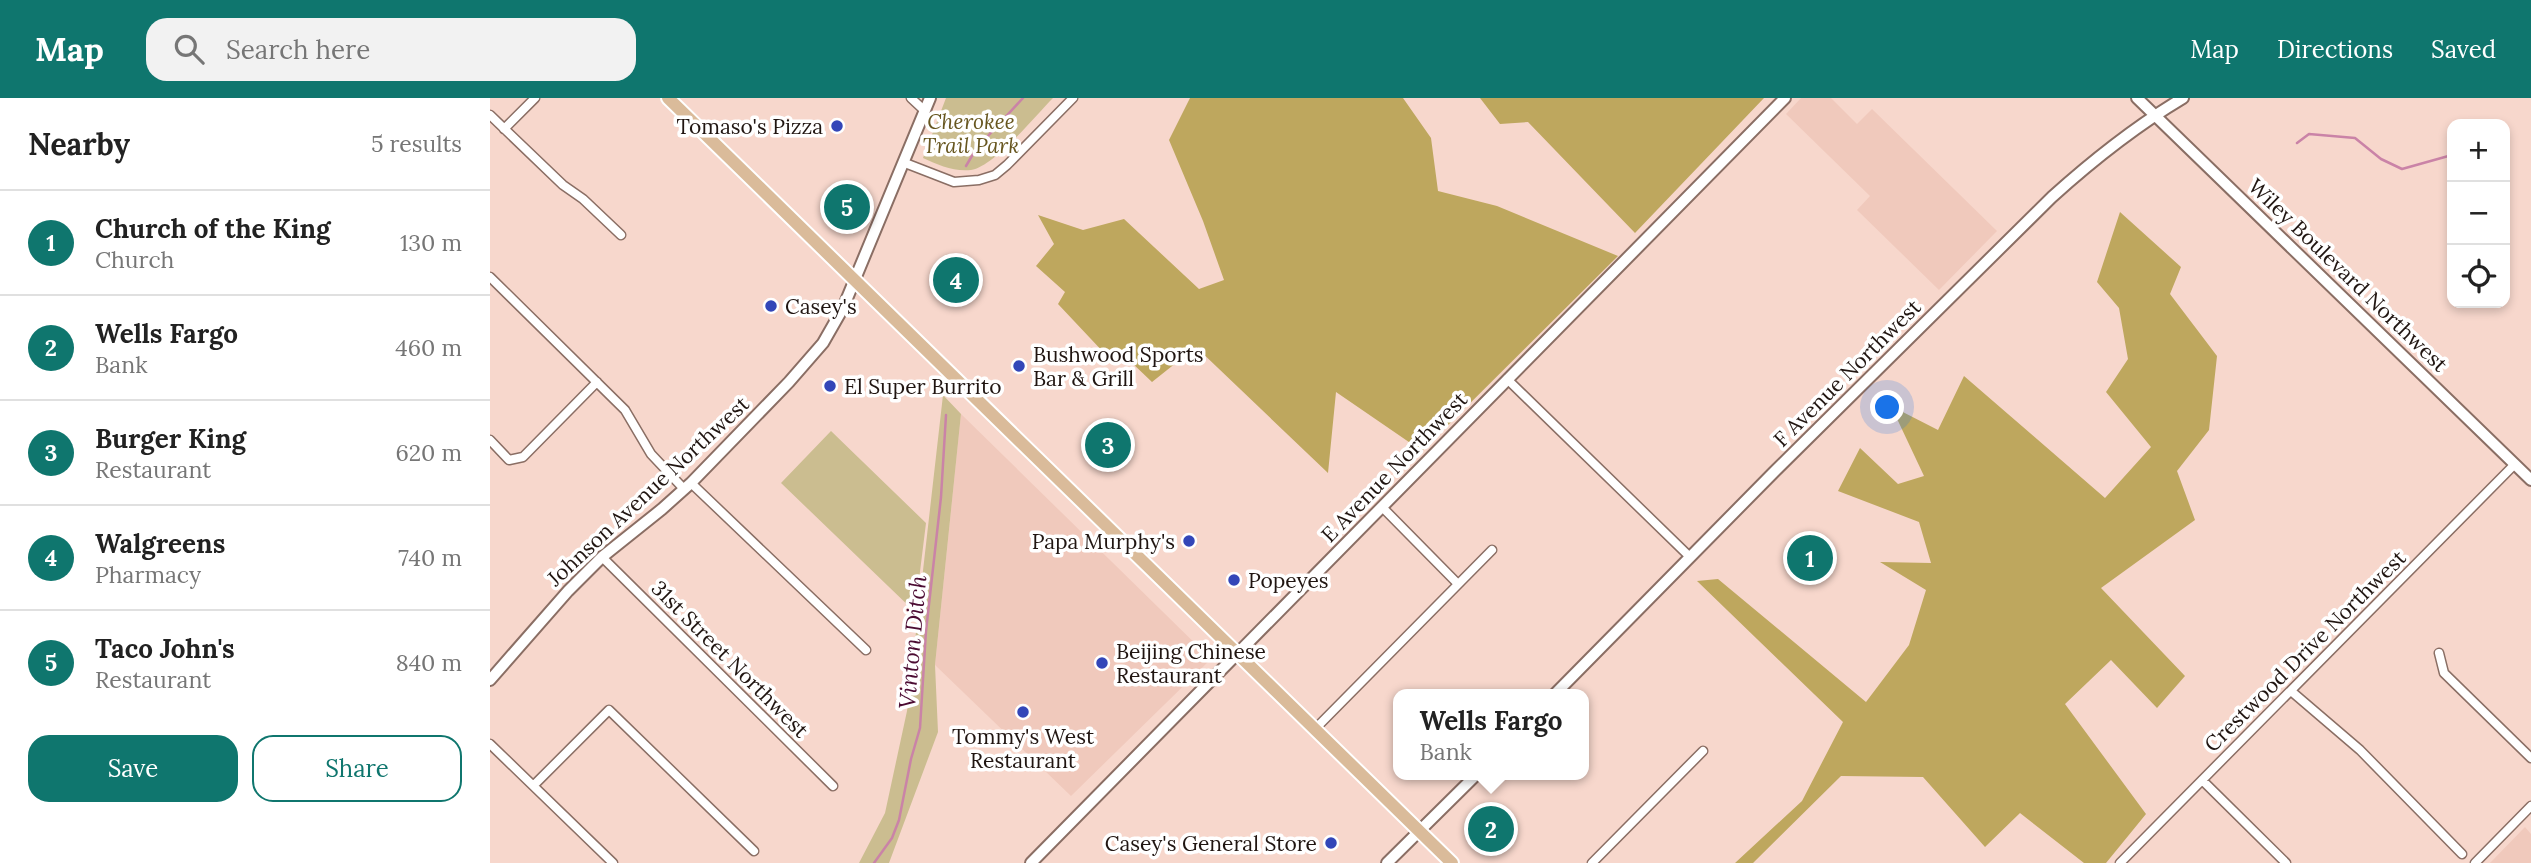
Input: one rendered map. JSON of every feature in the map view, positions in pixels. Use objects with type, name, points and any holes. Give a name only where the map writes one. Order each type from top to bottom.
[{"type":"main road","points":[[668,98],[1452,863]]},
{"type":"street","points":[[504,129],[535,98]]},
{"type":"street","points":[[911,98],[925,111]]},
{"type":"street","name":"Johnson Avenue Northwest","points":[[490,680],[566,593],[602,557],[663,509],[687,486],[811,358],[835,324],[905,163],[930,98]]},
{"type":"street","points":[[905,163],[954,182],[979,180],[995,174],[1073,98]]},
{"type":"street","name":"E Avenue Northwest","points":[[1031,863],[1785,98]]},
{"type":"street","name":"Wiley Boulevard Northwest","points":[[2137,98],[2531,480]]},
{"type":"street","name":"F Avenue Northwest","points":[[1560,689],[2052,197],[2083,169],[2155,115],[2183,98]]},
{"type":"street","points":[[490,115],[563,186],[583,199],[621,235]]},
{"type":"street","points":[[490,277],[625,410],[651,454],[866,650]]},
{"type":"street","points":[[1507,379],[1690,557]]},
{"type":"street","points":[[490,440],[509,460],[523,457],[597,382]]},
{"type":"street","name":"Crestwood Drive Northwest","points":[[2120,863],[2515,464]]},
{"type":"street","points":[[1382,508],[1458,584]]},
{"type":"street","points":[[1315,729],[1492,550]]},
{"type":"street","name":"31st Street Northwest","points":[[602,557],[833,786]]},
{"type":"street","points":[[2439,653],[2444,673],[2531,758]]},
{"type":"street","points":[[2291,691],[2360,750],[2462,853]]},
{"type":"street","points":[[534,785],[609,710],[754,851]]},
{"type":"street","points":[[490,744],[612,863]]},
{"type":"street","points":[[1592,863],[1703,751]]},
{"type":"street","points":[[1387,863],[1471,780]]},
{"type":"street","points":[[2202,780],[2286,863]]},
{"type":"street","points":[[2475,863],[2531,806]]},
{"type":"shaded area","points":[[1190,98],[1403,98],[1431,138],[1438,191],[1497,206],[1618,256],[1422,451],[1336,392],[1328,473],[1196,347],[1152,382],[1131,362],[1106,355],[1058,304],[1065,292],[1036,266],[1054,244],[1038,215],[1083,230],[1124,219],[1199,289],[1224,280],[1169,140]]},
{"type":"shaded area","points":[[1480,98],[1764,98],[1635,233],[1528,122],[1500,124]]},
{"type":"shaded area","points":[[1801,98],[1831,98],[1857,124],[1872,109],[1997,231],[1939,290],[1857,210],[1870,196],[1786,114]]},
{"type":"shaded area","points":[[2120,212],[2181,267],[2170,294],[2217,356],[2209,430],[2177,471],[2195,520],[2101,588],[2185,676],[2157,708],[2111,660],[2065,704],[2146,814],[2106,863],[2084,863],[2020,813],[1985,847],[1923,777],[1841,776],[1753,863],[1735,863],[1802,801],[1843,722],[1697,581],[1718,579],[1866,702],[1909,645],[1926,590],[1880,562],[1931,563],[1919,522],[1838,491],[1860,448],[1898,484],[1924,476],[1891,406],[1938,430],[1964,376],[2105,498],[2151,447],[2106,392],[2128,359],[2119,308],[2097,282]]},
{"type":"shaded area","points":[[961,414],[1211,659],[1071,796],[935,665]]},
{"type":"shaded area","points":[[2525,827],[2531,834],[2531,863],[2490,863]]},
{"type":"green space","name":"Cherokee Trail Park","points":[[946,98],[1053,98],[991,160],[971,170],[958,170],[923,158]]},
{"type":"green space","points":[[943,395],[961,414],[935,665],[938,732],[889,863],[859,863],[885,813],[907,711]]},
{"type":"green space","points":[[831,431],[926,523],[915,612],[781,483]]},
{"type":"waterway","name":"Vinton Ditch","points":[[966,166],[976,149],[1023,98]]},
{"type":"waterway","points":[[2297,143],[2309,134],[2355,138],[2381,159],[2402,169],[2447,156]]},
{"type":"waterway","name":"Vinton Ditch","points":[[874,863],[892,838],[899,820],[920,728],[946,415]]},
{"type":"place","name":"Tomaso's Pizza","points":[[837,126]]},
{"type":"place","name":"Taco John's","points":[[847,207]]},
{"type":"place","name":"Walgreens","points":[[956,280]]},
{"type":"place","name":"Casey's","points":[[771,306]]},
{"type":"place","name":"Bushwood Sports Bar & Grill","points":[[1019,366]]},
{"type":"place","name":"El Super Burrito","points":[[830,386]]},
{"type":"place","name":"Burger King","points":[[1108,445]]},
{"type":"place","name":"Papa Murphy's","points":[[1189,541]]},
{"type":"place","name":"Church of the King","points":[[1810,558]]},
{"type":"place","name":"Popeyes","points":[[1234,580]]},
{"type":"place","name":"Beijing Chinese Restaurant","points":[[1102,663]]},
{"type":"place","name":"Tommy's West Restaurant","points":[[1023,712]]},
{"type":"place","name":"Wells Fargo","points":[[1491,829]]},
{"type":"place","name":"Casey's General Store","points":[[1331,843]]}]
